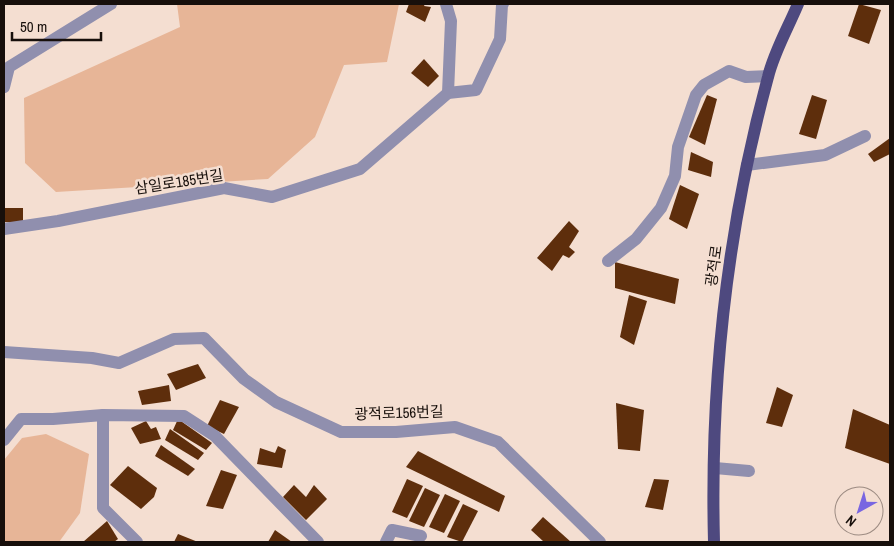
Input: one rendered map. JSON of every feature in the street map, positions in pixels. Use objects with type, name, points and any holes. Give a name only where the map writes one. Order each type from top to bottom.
[{"type":"main road","points":[[791,20],[793,4]]},
{"type":"main road","name":"광적로","points":[[714,542],[719,343],[747,165],[768,76],[798,4]]},
{"type":"street","points":[[4,87],[7,66],[111,4]]},
{"type":"street","points":[[446,4],[451,21],[448,93],[476,90],[500,39],[502,5],[504,4]]},
{"type":"street","points":[[608,262],[636,239],[661,208],[675,176],[678,147],[696,95],[704,85],[729,71],[746,76],[768,76]]},
{"type":"street","name":"삼일로185번길","points":[[4,229],[58,221],[224,188],[272,197],[360,169],[448,93]]},
{"type":"street","points":[[747,165],[824,156],[865,136]]},
{"type":"street","name":"광적로156번길","points":[[4,352],[92,358],[119,363],[174,339],[204,338],[244,379],[276,402],[341,432],[396,432],[455,427],[498,442],[600,542]]},
{"type":"street","points":[[103,415],[103,508],[138,542]]},
{"type":"street","points":[[4,440],[21,419],[53,419],[103,415],[184,416],[215,436],[318,542]]},
{"type":"street","points":[[715,468],[749,470]]},
{"type":"street","points":[[386,542],[392,530],[421,536]]},
{"type":"shaded area","points":[[177,4],[399,4],[387,62],[344,65],[315,137],[268,179],[56,192],[25,163],[24,98],[180,27]]},
{"type":"shaded area","points":[[46,434],[89,454],[80,513],[59,542],[4,542],[4,460],[22,438]]},
{"type":"building","points":[[409,4],[425,4],[424,6],[431,7],[425,22],[406,12]]},
{"type":"building","points":[[859,4],[881,10],[869,44],[848,36]]},
{"type":"building","points":[[424,59],[439,76],[428,87],[411,73]]},
{"type":"building","points":[[707,95],[717,99],[705,145],[689,137]]},
{"type":"building","points":[[812,95],[827,100],[816,139],[799,134]]},
{"type":"building","points":[[890,138],[890,154],[874,162],[868,154]]},
{"type":"building","points":[[691,152],[713,162],[711,177],[688,170]]},
{"type":"building","points":[[680,185],[699,194],[687,229],[669,219]]},
{"type":"building","points":[[4,208],[23,208],[23,223],[4,222]]},
{"type":"building","points":[[569,221],[579,231],[569,247],[575,252],[569,258],[563,255],[552,271],[537,258]]},
{"type":"building","points":[[615,262],[679,279],[675,304],[615,288]]},
{"type":"building","points":[[629,295],[647,301],[634,345],[620,337]]},
{"type":"building","points":[[198,364],[206,378],[176,390],[167,374]]},
{"type":"building","points":[[169,385],[171,401],[142,405],[138,391]]},
{"type":"building","points":[[777,387],[793,395],[782,427],[766,423]]},
{"type":"building","points":[[220,400],[239,407],[224,434],[207,426]]},
{"type":"building","points":[[616,403],[644,410],[640,451],[618,449]]},
{"type":"building","points":[[853,409],[890,425],[890,464],[845,448]]},
{"type":"building","points":[[178,419],[212,443],[206,450],[173,430]]},
{"type":"building","points":[[146,421],[151,429],[156,427],[161,439],[140,444],[131,428]]},
{"type":"building","points":[[170,429],[204,453],[198,460],[165,440]]},
{"type":"building","points":[[161,445],[195,469],[188,476],[155,456]]},
{"type":"building","points":[[278,446],[286,450],[282,468],[257,464],[260,448],[275,453]]},
{"type":"building","points":[[418,451],[505,496],[499,512],[406,467]]},
{"type":"building","points":[[128,466],[157,488],[154,497],[141,509],[110,485]]},
{"type":"building","points":[[221,470],[237,475],[223,509],[206,506]]},
{"type":"building","points":[[407,479],[423,486],[407,518],[392,512]]},
{"type":"building","points":[[654,479],[669,480],[663,510],[645,507]]},
{"type":"building","points":[[294,485],[306,497],[314,485],[327,499],[306,520],[283,497]]},
{"type":"building","points":[[425,488],[440,495],[424,527],[409,521]]},
{"type":"building","points":[[445,494],[460,501],[444,533],[429,527]]},
{"type":"building","points":[[463,504],[478,511],[462,542],[447,537]]},
{"type":"building","points":[[543,517],[571,542],[544,542],[531,530]]},
{"type":"building","points":[[107,521],[118,539],[114,542],[83,542]]},
{"type":"building","points":[[275,530],[292,542],[268,542]]},
{"type":"building","points":[[178,534],[198,542],[174,542]]}]
